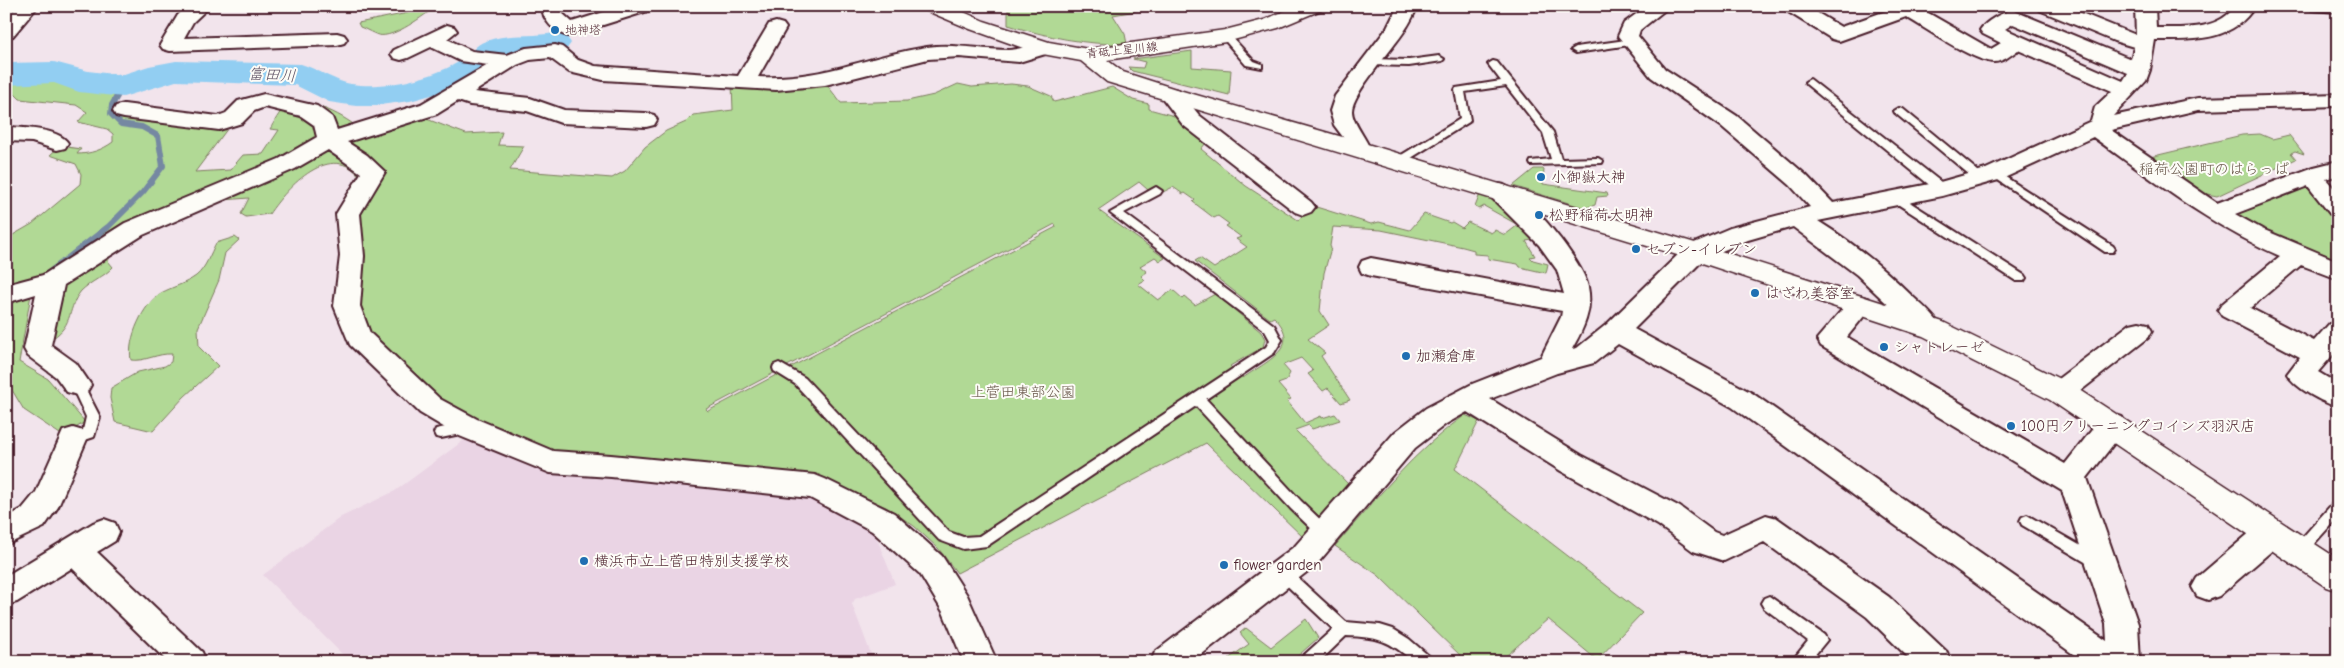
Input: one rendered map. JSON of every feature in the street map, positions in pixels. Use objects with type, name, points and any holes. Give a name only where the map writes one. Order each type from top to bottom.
[{"type":"street","points":[[6,32],[28,6]]},
{"type":"street","points":[[200,6],[185,20],[170,45],[337,39]]},
{"type":"street","points":[[401,54],[441,35],[468,57],[503,60],[526,54],[555,51],[570,36],[568,30],[552,15],[552,6]]},
{"type":"street","points":[[568,30],[644,6]]},
{"type":"street","name":"青砥上星川線","points":[[932,6],[976,25],[1045,48],[1088,56],[1226,36],[1271,24],[1303,8]]},
{"type":"street","points":[[1359,149],[1354,136],[1345,125],[1341,111],[1346,96],[1369,62],[1396,29],[1408,6]]},
{"type":"street","points":[[1396,29],[1426,6]]},
{"type":"street","points":[[1660,6],[1631,27],[1628,36],[1658,73],[1729,120],[1798,180],[1828,212]]},
{"type":"street","points":[[1792,6],[1839,35],[1907,8],[1985,54],[1995,56],[2016,42]]},
{"type":"street","points":[[2046,6],[2121,37],[2144,38],[2213,29],[2236,20],[2245,6]]},
{"type":"street","points":[[2098,127],[2103,112],[2135,80],[2140,70],[2145,6]]},
{"type":"street","points":[[2319,6],[2337,6]]},
{"type":"street","points":[[2124,90],[1990,30],[2012,16],[2140,70]]},
{"type":"street","points":[[745,82],[776,28]]},
{"type":"street","points":[[555,51],[564,61],[580,70],[603,74],[745,82],[807,82],[850,74],[918,55],[944,51],[1008,58],[1028,56],[1045,48]]},
{"type":"street","points":[[1088,56],[1115,77],[1171,96],[1359,149],[1497,191],[1696,252],[1928,328],[1991,356],[2060,392],[2338,576]]},
{"type":"street","points":[[6,294],[52,281],[134,229],[288,164],[330,140],[429,109],[460,92],[503,60]]},
{"type":"street","points":[[460,92],[470,99],[530,105],[561,116],[646,120]]},
{"type":"street","points":[[1171,96],[1191,120],[1303,207]]},
{"type":"street","points":[[124,112],[219,123],[234,118],[246,106],[264,100],[309,110],[324,122],[330,140],[373,172],[348,214],[352,256],[347,306],[359,338],[454,430],[550,462],[611,466],[727,480],[767,481],[814,487],[883,522],[931,565],[956,605],[981,662]]},
{"type":"street","points":[[1166,662],[1306,555],[1405,440],[1436,416],[1482,391],[1552,364],[1585,356],[1616,331],[1696,252],[1739,234],[1988,176],[2098,127],[2198,104],[2338,100]]},
{"type":"street","points":[[2098,127],[2215,213],[2253,235],[2338,271]]},
{"type":"street","points":[[6,134],[34,135],[57,143]]},
{"type":"street","points":[[2215,213],[2338,168]]},
{"type":"street","points":[[2312,176],[2338,209]]},
{"type":"street","points":[[1497,191],[1534,222],[1559,255],[1576,287],[1576,306],[1572,319],[1552,364]]},
{"type":"street","points":[[1797,219],[1855,257],[1893,290],[1928,328]]},
{"type":"street","points":[[2298,254],[2232,310],[2318,355]]},
{"type":"street","points":[[1371,268],[1576,306]]},
{"type":"street","points":[[52,281],[37,349],[66,370],[77,385]]},
{"type":"street","points":[[1860,305],[1830,338],[2075,484]]},
{"type":"street","points":[[1616,331],[1742,400],[2110,662]]},
{"type":"street","points":[[2060,392],[2140,331]]},
{"type":"street","points":[[2338,331],[2301,374],[2338,397]]},
{"type":"street","points":[[1467,399],[1571,463],[1669,516],[1704,542],[1724,548],[1766,527],[1878,607],[1935,662]]},
{"type":"street","points":[[2112,425],[2072,476],[2122,624],[2124,662]]},
{"type":"street","points":[[6,533],[33,518],[48,499],[73,439]]},
{"type":"street","points":[[6,592],[104,532]]},
{"type":"street","points":[[2208,587],[2271,533]]},
{"type":"street","points":[[74,550],[190,662]]},
{"type":"lane","points":[[1226,36],[1250,63],[1258,66]]},
{"type":"lane","points":[[1576,50],[1633,42]]},
{"type":"lane","points":[[1369,62],[1409,63],[1439,59]]},
{"type":"lane","points":[[1493,64],[1548,132],[1557,162]]},
{"type":"lane","points":[[1810,82],[1942,188]]},
{"type":"lane","points":[[1399,161],[1465,120],[1460,90],[1509,83]]},
{"type":"lane","points":[[1899,111],[1988,176],[2104,246],[2086,247]]},
{"type":"lane","points":[[1535,163],[1598,161]]},
{"type":"lane","points":[[779,368],[800,381],[944,536],[963,543],[982,542],[1270,350],[1276,340],[1270,328],[1116,212],[1156,191]]},
{"type":"lane","points":[[1898,198],[2020,278]]},
{"type":"lane","points":[[73,439],[89,433],[92,417],[77,385]]},
{"type":"lane","points":[[1197,398],[1296,505],[1325,533]]},
{"type":"lane","points":[[2299,551],[2338,507]]},
{"type":"lane","points":[[2026,521],[2102,564]]},
{"type":"lane","points":[[1283,573],[1343,630],[1381,631],[1400,638],[1424,662]]},
{"type":"lane","points":[[1769,603],[1819,640],[1799,662]]},
{"type":"lane","points":[[1308,662],[1343,630]]},
{"type":"shaded area","name":"横浜市立上菅田特別支援学校","points":[[471,435],[817,498],[871,524],[895,584],[855,599],[852,604],[874,662],[350,662],[263,575],[341,517],[395,491]]},
{"type":"green space","points":[[419,6],[437,6],[409,25],[385,35],[378,35],[360,27],[358,23],[408,13]]},
{"type":"green space","points":[[1008,6],[1132,6],[1136,11],[1113,15],[1125,34],[1127,44],[1111,44],[1067,39],[1008,25]]},
{"type":"green space","points":[[1192,51],[1192,67],[1231,70],[1229,95],[1132,71],[1128,67],[1143,68],[1145,62],[1133,59]]},
{"type":"green space","name":"上菅田東部公園","points":[[61,77],[71,83],[116,88],[120,92],[111,111],[115,117],[136,121],[228,128],[195,172],[230,170],[243,155],[263,154],[279,130],[270,129],[281,111],[294,104],[303,104],[313,105],[333,112],[357,127],[395,115],[424,118],[466,134],[502,132],[498,145],[524,146],[510,170],[612,178],[625,171],[645,147],[666,131],[686,122],[693,115],[733,110],[732,84],[824,81],[841,103],[907,101],[934,95],[958,84],[972,87],[1011,84],[1028,86],[1051,96],[1054,102],[1112,87],[1133,100],[1149,104],[1149,109],[1178,117],[1206,143],[1201,149],[1246,186],[1298,220],[1313,206],[1371,224],[1379,222],[1410,230],[1424,214],[1450,223],[1452,222],[1462,228],[1468,222],[1491,233],[1495,230],[1505,235],[1518,225],[1484,206],[1479,209],[1475,207],[1480,194],[1496,199],[1539,239],[1526,241],[1535,256],[1530,257],[1533,260],[1548,264],[1546,273],[1520,267],[1518,264],[1488,259],[1488,255],[1474,254],[1474,250],[1463,247],[1381,230],[1333,227],[1331,248],[1324,273],[1320,311],[1329,325],[1308,339],[1325,353],[1321,356],[1350,400],[1341,403],[1328,388],[1323,391],[1308,374],[1313,371],[1301,358],[1283,365],[1290,373],[1286,381],[1278,384],[1291,399],[1287,401],[1305,423],[1321,416],[1322,418],[1335,414],[1340,420],[1312,429],[1309,425],[1295,430],[1352,488],[1307,541],[1206,443],[957,573],[938,548],[914,526],[886,507],[829,483],[553,459],[436,403],[363,336],[335,216],[361,178],[349,167],[337,163],[324,165],[298,180],[269,214],[246,217],[241,214],[249,198],[197,202],[48,277],[6,290],[6,239],[32,224],[80,184],[81,174],[76,164],[50,155],[60,146],[81,149],[77,154],[96,151],[113,142],[113,134],[107,129],[78,122],[87,112],[76,105],[20,99],[10,89],[6,89],[6,78]],"holes":[[[1139,182],[1148,190],[1154,187],[1161,193],[1173,187],[1183,194],[1185,193],[1195,200],[1193,202],[1214,218],[1218,216],[1229,224],[1226,226],[1241,237],[1236,239],[1247,247],[1214,268],[1200,258],[1195,261],[1270,319],[1274,317],[1282,328],[1285,337],[1278,353],[1243,378],[1230,366],[1263,347],[1265,339],[1261,332],[1215,294],[1195,305],[1185,297],[1183,299],[1173,290],[1158,300],[1138,284],[1145,280],[1141,276],[1147,272],[1140,266],[1155,257],[1160,261],[1165,258],[1098,210]],[[1055,224],[1056,227],[708,411],[706,409]]]},
{"type":"green space","name":"稲荷公園町のはらっぱ","points":[[2260,134],[2272,139],[2289,135],[2304,154],[2295,151],[2291,153],[2296,159],[2217,196],[2202,193],[2150,157],[2242,135]]},
{"type":"green space","points":[[1534,169],[1544,169],[1543,184],[1607,193],[1608,196],[1597,197],[1595,205],[1585,208],[1513,186]]},
{"type":"green space","points":[[2313,183],[2338,216],[2338,266],[2225,216]]},
{"type":"green space","points":[[235,237],[239,240],[225,253],[219,280],[198,328],[199,347],[218,366],[184,397],[153,431],[115,422],[110,398],[111,388],[138,372],[165,366],[171,362],[172,354],[131,360],[131,342],[134,332],[148,305],[161,293],[196,276],[205,265],[216,243]]},
{"type":"green space","points":[[112,253],[108,261],[113,267],[81,291],[64,327],[53,338],[63,279]]},
{"type":"green space","points":[[32,289],[19,362],[48,379],[85,422],[63,436],[24,410],[6,380],[6,297]]},
{"type":"green space","points":[[1465,415],[1479,421],[1455,469],[1642,613],[1597,660],[1548,619],[1499,662],[1467,662],[1378,575],[1335,546],[1412,460],[1446,429]]},
{"type":"green space","points":[[1306,619],[1318,638],[1291,662],[1224,662],[1249,644],[1240,633],[1246,628],[1271,647]]},
{"type":"waterway","name":"富田川","points":[[6,74],[54,72],[79,81],[123,86],[161,73],[176,71],[301,75],[342,94],[356,96],[410,90],[447,80],[475,67],[491,51],[497,48],[554,43]]},
{"type":"waterway","points":[[38,281],[108,227],[143,192],[163,166],[158,136],[142,127],[121,124],[111,114],[112,105],[123,86]]},
{"type":"place","name":"地神塔","points":[[555,30]]},
{"type":"place","name":"小御嶽大神","points":[[1541,177]]},
{"type":"place","name":"松野稲荷大明神","points":[[1539,215]]},
{"type":"place","name":"セブン-イレブン","points":[[1636,249]]},
{"type":"place","name":"はざわ美容室","points":[[1755,293]]},
{"type":"place","name":"シャトレーゼ","points":[[1884,347]]},
{"type":"place","name":"加瀬倉庫","points":[[1406,356]]},
{"type":"place","name":"100円クリーニングコインズ羽沢店","points":[[2011,426]]},
{"type":"place","name":"横浜市立上菅田特別支援学校","points":[[584,561]]},
{"type":"place","name":"flower garden","points":[[1224,565]]}]
